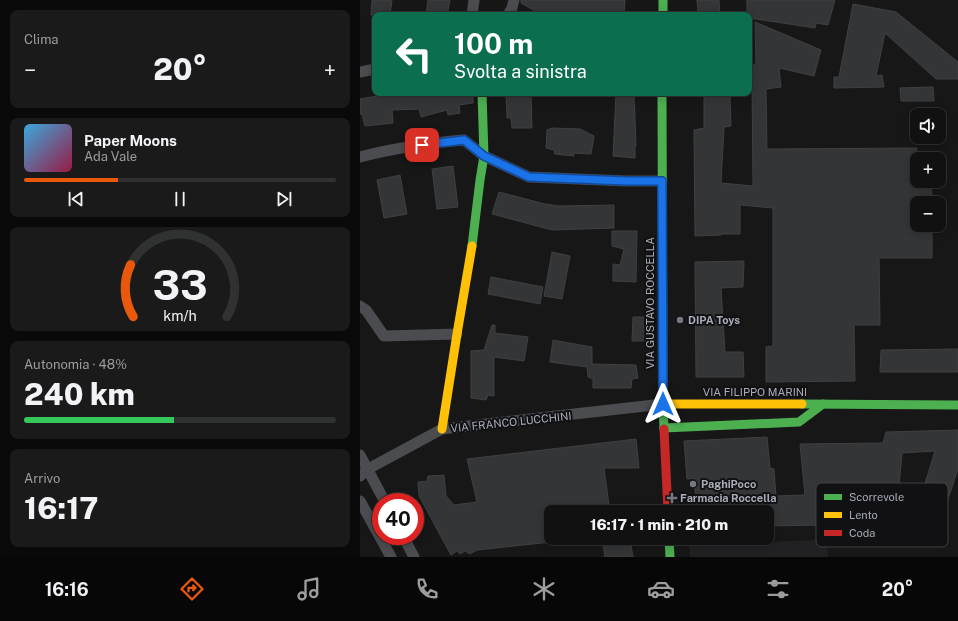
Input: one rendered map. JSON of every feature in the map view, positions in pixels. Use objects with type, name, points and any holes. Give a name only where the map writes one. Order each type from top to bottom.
[{"type":"street","points":[[472,12],[474,0]]},
{"type":"street","points":[[510,12],[514,0]]},
{"type":"street","points":[[663,0],[663,12]]},
{"type":"street","points":[[360,72],[372,70]]},
{"type":"street","points":[[442,429],[473,242],[484,156],[482,96]]},
{"type":"street","name":"VIA GUSTAVO ROCCELLA","points":[[662,96],[663,404],[668,505]]},
{"type":"street","points":[[360,157],[378,152],[464,140],[484,156],[529,177],[662,181]]},
{"type":"street","points":[[360,306],[366,310],[384,336],[457,334]]},
{"type":"street","name":"VIA FILIPPO MARINI","points":[[663,404],[958,405]]},
{"type":"street","name":"VIA FRANCO LUCCHINI","points":[[364,472],[442,429],[663,404]]},
{"type":"street","name":"VIA FILIPPO MARINI","points":[[664,428],[799,422],[823,404]]},
{"type":"street","points":[[360,455],[364,472],[379,493]]},
{"type":"street","points":[[360,501],[391,557]]},
{"type":"street","points":[[408,545],[414,557]]},
{"type":"street","points":[[669,545],[670,557]]},
{"type":"shaded area","points":[[816,540],[816,547],[827,547],[828,557],[690,557],[689,545],[774,545],[774,542]]},
{"type":"building","points":[[372,0],[392,0],[390,12],[372,12],[371,15]]},
{"type":"building","points":[[428,0],[450,0],[448,12],[426,12]]},
{"type":"building","points":[[521,0],[625,0],[624,12],[537,12],[521,3]]},
{"type":"building","points":[[697,0],[719,0],[720,12],[698,12]]},
{"type":"building","points":[[747,0],[835,0],[828,25],[816,23],[815,28],[752,18],[752,12],[747,12]]},
{"type":"building","points":[[853,4],[896,12],[958,62],[958,79],[936,79],[885,33],[876,76],[882,75],[884,87],[834,88],[834,77],[839,77]]},
{"type":"building","points":[[755,22],[821,50],[814,76],[779,68],[781,87],[766,89],[767,149],[917,148],[917,152],[910,152],[910,188],[931,188],[932,196],[910,196],[910,232],[932,232],[932,258],[879,258],[880,325],[854,325],[855,381],[766,382],[766,347],[773,346],[773,208],[740,205],[740,234],[695,236],[694,130],[704,128],[704,96],[730,96],[731,126],[724,127],[721,183],[753,186],[752,65],[756,64]]},
{"type":"building","points":[[933,87],[934,101],[901,101],[900,88]]},
{"type":"building","points":[[377,96],[473,96],[473,103],[459,105],[460,113],[448,115],[447,110],[421,117],[419,109],[392,110],[393,123],[365,126],[362,114],[360,114],[360,99]]},
{"type":"building","points":[[506,96],[531,96],[532,128],[512,128],[511,118],[507,118]]},
{"type":"building","points":[[616,96],[634,96],[635,158],[613,156]]},
{"type":"building","points":[[552,128],[580,129],[594,136],[591,154],[574,153],[574,156],[555,154],[554,150],[546,148],[547,130]]},
{"type":"building","points":[[453,166],[458,207],[437,209],[432,169]]},
{"type":"building","points":[[400,175],[407,214],[384,218],[377,180]]},
{"type":"building","points":[[499,192],[545,204],[559,206],[614,205],[614,228],[552,230],[492,214]]},
{"type":"building","points":[[612,231],[637,231],[636,282],[613,281],[613,264],[620,265],[624,249],[612,246]]},
{"type":"building","points":[[552,252],[570,256],[562,299],[544,296]]},
{"type":"building","points":[[744,261],[743,287],[721,288],[725,352],[743,352],[744,377],[696,377],[695,262]]},
{"type":"building","points":[[491,277],[543,287],[540,304],[488,294]]},
{"type":"building","points":[[633,317],[649,317],[650,341],[632,341]]},
{"type":"building","points":[[492,325],[495,325],[495,333],[528,337],[524,361],[494,357],[494,396],[488,395],[486,400],[471,398],[471,351],[484,350]]},
{"type":"building","points":[[553,340],[592,347],[592,364],[636,365],[638,378],[632,379],[631,388],[593,388],[593,379],[588,377],[587,367],[550,362]]},
{"type":"building","points":[[958,349],[958,372],[880,372],[881,350]]},
{"type":"building","points":[[958,430],[958,469],[948,499],[948,483],[925,483],[935,451],[902,453],[899,483],[816,483],[816,525],[774,526],[774,505],[696,505],[694,478],[687,479],[684,441],[767,437],[770,468],[774,469],[776,496],[805,495],[800,444],[883,443],[886,432]]},
{"type":"building","points":[[636,439],[639,468],[604,468],[609,505],[544,505],[544,543],[477,550],[470,554],[465,551],[460,554],[457,551],[451,555],[424,505],[424,493],[419,493],[418,482],[427,481],[428,476],[444,475],[446,496],[454,505],[477,502],[467,459]]},
{"type":"building","points":[[603,545],[631,545],[633,557],[605,557]]},
{"type":"traffic: fast","points":[[663,0],[663,12]]},
{"type":"traffic: fast","points":[[472,246],[484,156],[482,96]]},
{"type":"traffic: fast","points":[[662,96],[664,429]]},
{"type":"traffic: fast","points":[[802,404],[958,405]]},
{"type":"traffic: fast","points":[[664,428],[799,422],[823,404]]},
{"type":"traffic: fast","points":[[669,545],[670,557]]},
{"type":"traffic: slow","points":[[442,429],[472,246]]},
{"type":"traffic: slow","points":[[663,404],[802,404]]},
{"type":"traffic: jam","points":[[664,429],[668,505]]},
{"type":"place","name":"DIPA Toys","points":[[680,320]]},
{"type":"place","name":"PaghiPoco","points":[[693,484]]},
{"type":"place","name":"Farmacia Roccella","points":[[672,498]]},
{"type":"route","points":[[422,145],[464,140],[484,156],[529,177],[662,181],[663,404]]}]
